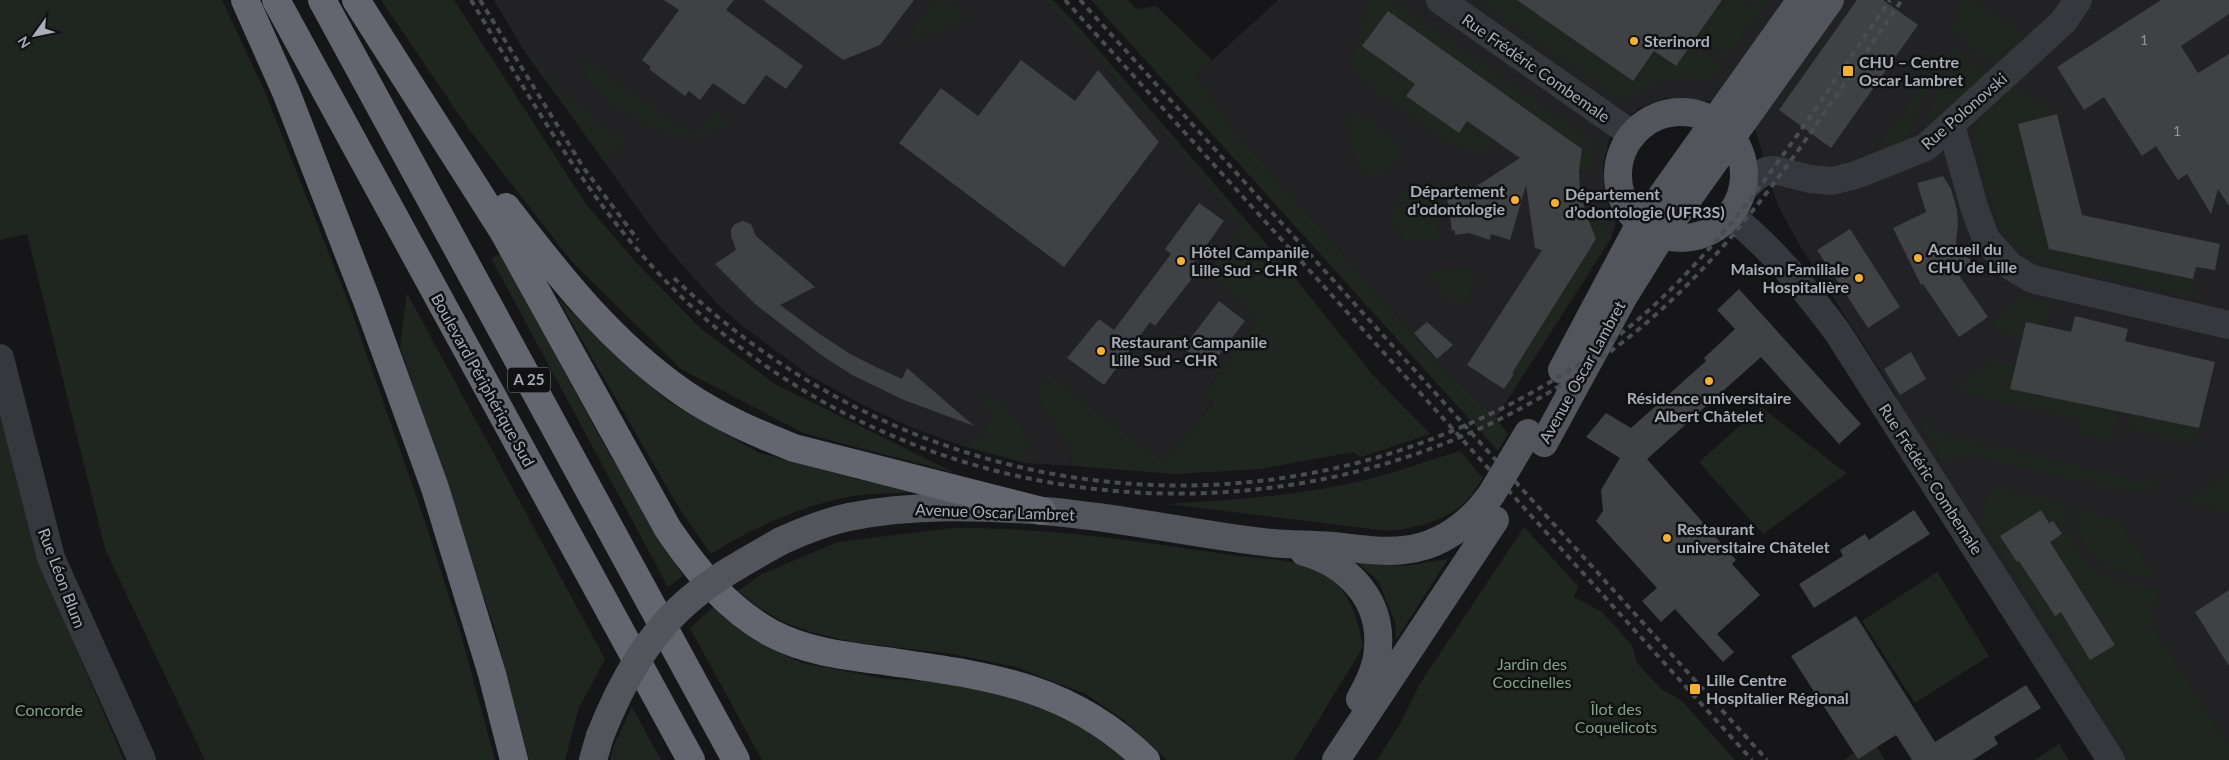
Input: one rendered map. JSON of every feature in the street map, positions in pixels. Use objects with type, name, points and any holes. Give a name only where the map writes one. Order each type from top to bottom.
[{"type":"highway","points":[[245,0],[290,101],[436,488],[492,674],[514,760]]},
{"type":"highway","name":"Boulevard Périphérique Sud","points":[[276,0],[690,760]]},
{"type":"highway","name":"A 25","points":[[322,0],[736,760]]},
{"type":"highway","points":[[357,0],[494,192],[567,286],[616,338],[662,378],[719,414],[794,448],[1042,511]]},
{"type":"highway","points":[[357,0],[431,120],[503,231],[668,529],[689,560],[712,587],[744,615],[773,634],[818,651],[982,676],[1049,695],[1099,721],[1124,739],[1146,760]]},
{"type":"main road","name":"Avenue Oscar Lambret","points":[[1723,130],[1801,0]]},
{"type":"main road","name":"Avenue Oscar Lambret","points":[[1339,755],[1487,515],[1491,495],[1536,438],[1615,267],[1651,230],[1723,130],[1830,0]]},
{"type":"main road","points":[[1671,113],[1689,113],[1723,130],[1738,150],[1743,165],[1742,190],[1738,203],[1730,215],[1713,230],[1699,236],[1684,238],[1651,230],[1624,203],[1618,177],[1623,150],[1633,135],[1646,123],[1671,113]]},
{"type":"main road","name":"Avenue Oscar Lambret","points":[[596,748],[613,702],[630,672],[648,644],[673,615],[694,596],[719,578],[781,541],[809,529],[848,517],[900,510],[956,508],[1042,511],[1094,516],[1271,543],[1380,551],[1404,550],[1430,544],[1487,515]]},
{"type":"main road","name":"Avenue Oscar Lambret","points":[[1271,543],[1328,560],[1342,569],[1366,596],[1372,610],[1378,633],[1378,649],[1374,670],[1353,712],[1339,755]]},
{"type":"street","name":"Rue Frédéric Combemale","points":[[1440,0],[1633,135]]},
{"type":"street","name":"Rue Polonovski","points":[[1742,190],[1757,176],[1770,170],[1825,181],[1856,175],[1926,147],[2063,22],[2078,0]]},
{"type":"street","points":[[1951,125],[1975,210],[1986,238],[1998,255],[2010,266],[2032,279],[2229,325]]},
{"type":"street","name":"Rue Frédéric Combemale","points":[[1730,215],[1758,237],[1792,273],[1838,333],[2111,760]]},
{"type":"street","name":"Rue Léon Blum","points":[[0,358],[51,558],[142,760]]},
{"type":"shaded area","points":[[494,0],[1044,0],[1174,145],[1242,229],[1209,271],[1258,321],[1205,393],[1213,403],[1163,461],[1049,374],[1055,422],[1066,442],[1073,466],[1025,463],[963,446],[913,428],[865,406],[810,376],[744,327],[717,304],[659,238],[523,49]]},
{"type":"shaded area","points":[[1278,0],[2229,0],[2229,760],[2111,760],[1917,459],[1895,394],[1799,244],[1778,206],[1754,125],[1723,102],[1666,98],[1639,108],[1610,136],[1603,165],[1605,197],[1616,223],[1611,239],[1496,418],[1437,362],[1234,130],[1196,75]]},
{"type":"green space","points":[[0,0],[222,0],[264,90],[349,304],[426,524],[460,631],[495,760],[205,760],[105,549],[27,234],[0,240]]},
{"type":"green space","points":[[381,0],[454,0],[586,204],[635,261],[700,328],[775,384],[955,473],[803,433],[681,369],[573,263],[468,128]]},
{"type":"green space","points":[[935,0],[945,0],[970,19],[901,46]]},
{"type":"green space","points":[[1044,0],[1053,0],[1076,24],[1277,256],[1373,375],[1430,434],[1361,457],[1353,452],[1260,469],[1176,474],[1073,466],[1066,442],[1037,397],[1038,388],[1049,374],[1163,461],[1213,404],[1205,393],[1258,321],[1209,271],[1242,229],[1174,145]]},
{"type":"green space","points":[[1091,0],[1128,0],[1136,9],[1156,6],[1212,60],[1196,75],[1234,130],[1437,362],[1496,418],[1508,434],[1498,451]]},
{"type":"green space","points":[[1370,0],[1392,0],[1597,143],[1592,155],[1591,170],[1579,170],[1582,148],[1388,11],[1362,46],[1415,84],[1406,96],[1459,133],[1467,121],[1500,144],[1477,152],[1448,143],[1362,82],[1354,70],[1352,58]]},
{"type":"green space","points":[[1476,0],[1517,0],[1633,81],[1654,51],[1676,66],[1690,45],[1722,67],[1712,81],[1677,79],[1665,82],[1644,90],[1624,103]]},
{"type":"green space","points":[[1704,0],[1738,0],[1748,7],[1753,0],[1768,0],[1727,59],[1696,37]]},
{"type":"green space","points":[[1961,0],[1975,0],[2028,37],[2001,70],[1950,31],[1959,18]]},
{"type":"green space","points":[[1953,47],[1992,77],[1918,143]]},
{"type":"green space","points":[[523,49],[585,111],[626,142],[605,161]]},
{"type":"green space","points":[[583,56],[694,136],[716,109],[732,123],[708,134],[693,138],[662,133],[629,116],[599,92],[580,67]]},
{"type":"green space","points":[[1937,64],[1902,151],[1882,150],[1879,145]]},
{"type":"green space","points":[[2015,86],[2057,114],[2018,124],[2049,248],[2193,279],[2198,298],[2053,266],[2015,247],[2005,237],[1986,185],[1978,151],[1976,131],[1987,110]]},
{"type":"green space","points":[[1351,112],[1358,113],[1367,118],[1388,133],[1398,146],[1399,152],[1396,163],[1382,174],[1370,176],[1357,168],[1347,118]]},
{"type":"green space","points":[[1441,182],[1443,201],[1435,205],[1439,240],[1428,242],[1405,240],[1395,228],[1393,221],[1394,209],[1400,197],[1405,190]]},
{"type":"green space","points":[[1597,213],[1610,237],[1511,394],[1502,387],[1506,386],[1514,374],[1512,373],[1596,239],[1587,217]]},
{"type":"green space","points":[[501,254],[603,443],[683,576],[668,587],[491,258]]},
{"type":"green space","points":[[1464,268],[1475,273],[1476,282],[1465,304],[1454,304],[1430,278],[1429,273],[1434,270]]},
{"type":"green space","points":[[407,293],[605,659],[579,708],[565,760],[529,760],[493,624],[400,347]]},
{"type":"green space","points":[[2021,296],[2051,303],[2046,327],[2024,335],[2010,336],[1997,329],[1991,322],[2000,318]]},
{"type":"green space","points":[[557,297],[613,353],[668,401],[757,452],[856,479],[922,492],[854,496],[818,504],[770,522],[711,554],[679,508]]},
{"type":"green space","points":[[1992,360],[2016,365],[2119,411],[2113,442],[2078,434],[2082,420],[1954,391],[1955,388]]},
{"type":"green space","points":[[977,387],[1013,417],[1024,430],[1029,444],[1025,463],[963,446],[981,437],[992,418],[977,392]]},
{"type":"green space","points":[[1761,407],[1847,473],[1763,534],[1699,462]]},
{"type":"green space","name":"Concorde","points":[[0,413],[38,560],[124,760],[0,760]]},
{"type":"green space","points":[[2131,414],[2199,428],[2194,445],[2128,429]]},
{"type":"green space","points":[[1928,418],[1935,419],[1932,432],[2153,483],[2156,475],[2169,478],[2147,492],[2131,493],[1969,455],[1960,456],[1945,464],[1923,431],[1923,421]]},
{"type":"green space","points":[[1460,451],[1483,478],[1469,498],[1456,510],[1428,523],[1408,528],[1388,531],[1167,504],[1264,497],[1337,486],[1386,474]]},
{"type":"green space","points":[[2229,472],[2229,513],[2183,502]]},
{"type":"green space","points":[[1991,486],[2068,504],[2067,522],[2071,537],[2080,554],[2094,569],[2120,583],[2159,589],[2152,624],[2229,746],[2229,760],[2131,760],[1980,521]]},
{"type":"green space","points":[[2076,507],[2120,521],[2156,576],[2139,576],[2124,573],[2098,561],[2082,539],[2077,524]]},
{"type":"green space","name":"Jardin des Coccinelles","points":[[1524,527],[1578,586],[1574,597],[1602,612],[1632,645],[1637,663],[1661,689],[1681,700],[1735,760],[1377,760],[1401,722],[1419,685]]},
{"type":"green space","points":[[952,528],[1057,532],[1296,563],[1327,576],[1344,593],[1350,602],[1358,624],[1363,647],[1294,760],[1167,760],[1125,721],[1086,694],[1016,667],[953,654],[852,642],[811,632],[783,622],[756,606],[738,591],[762,574],[838,542]]},
{"type":"green space","points":[[1448,559],[1396,640],[1395,622],[1379,582],[1358,563],[1405,566]]},
{"type":"green space","points":[[1937,572],[1989,656],[1915,703],[1862,621]]},
{"type":"green space","points":[[713,607],[764,645],[802,663],[887,679],[953,683],[1010,695],[1074,721],[1127,760],[762,760],[690,628]]},
{"type":"green space","points":[[632,707],[661,760],[610,760],[614,745]]},
{"type":"green space","points":[[2059,744],[2069,760],[2035,760]]},
{"type":"green space","points":[[1877,747],[1885,760],[1844,760],[1854,753]]},
{"type":"building","points":[[664,0],[734,0],[726,10],[803,66],[786,89],[766,75],[744,105],[713,83],[700,100],[689,91],[685,96],[649,69],[651,67],[642,60],[679,10]]},
{"type":"building","points":[[763,0],[914,0],[880,45],[843,60]]},
{"type":"building","name":"Sterinord","points":[[1517,0],[1722,0],[1676,66],[1654,51],[1633,81]]},
{"type":"building","points":[[1857,0],[1883,0],[1918,25],[1831,148],[1779,110]]},
{"type":"building","points":[[2161,0],[2229,0],[2229,14],[2181,46],[2198,73],[2229,54],[2229,206],[2218,189],[2211,214],[2187,174],[2178,180],[2156,146],[2142,156],[2104,97],[2084,110],[2057,67]]},
{"type":"building","name":"Département d’odontologie","points":[[1388,11],[1582,149],[1579,170],[1580,190],[1586,214],[1596,239],[1512,373],[1514,374],[1504,389],[1467,365],[1542,250],[1535,248],[1526,185],[1510,240],[1491,234],[1490,240],[1469,233],[1455,235],[1455,230],[1452,231],[1447,197],[1464,194],[1520,158],[1467,121],[1459,133],[1406,96],[1415,84],[1362,46]]},
{"type":"building","points":[[1021,60],[1075,101],[1098,70],[1159,142],[1064,267],[899,143],[941,88],[978,116]]},
{"type":"building","points":[[2057,114],[2082,215],[2220,244],[2215,270],[2196,267],[2193,279],[2049,249],[2018,124]]},
{"type":"building","name":"Accueil du CHU de Lille","points":[[1943,176],[1951,189],[1957,210],[1956,243],[1972,262],[1958,274],[1988,317],[1959,337],[1923,284],[1921,285],[1893,228],[1926,212],[1917,183]]},
{"type":"building","points":[[1199,203],[1224,221],[1190,268],[1197,272],[1155,326],[1150,322],[1104,385],[1067,358],[1099,319],[1114,330],[1171,254],[1165,249]]},
{"type":"building","points":[[743,221],[751,224],[756,236],[815,287],[780,305],[852,355],[878,368],[902,379],[907,368],[974,426],[904,400],[854,376],[824,357],[755,304],[715,264],[736,250],[731,236],[731,229],[735,224]]},
{"type":"building","name":"Maison Familiale Hospitalière","points":[[1850,229],[1900,307],[1868,328],[1817,250]]},
{"type":"building","points":[[1739,289],[1861,424],[1839,444],[1761,357],[1647,459],[1736,560],[1732,564],[1760,595],[1717,634],[1734,652],[1723,662],[1675,609],[1661,622],[1642,601],[1657,588],[1596,521],[1603,511],[1601,490],[1620,458],[1586,437],[1606,413],[1631,428],[1706,361],[1704,358],[1735,329],[1717,310]]},
{"type":"building","name":"Hôtel Campanile Lille Sud - CHR","points":[[1219,301],[1245,321],[1209,368],[1183,348]]},
{"type":"building","points":[[2075,316],[2128,329],[2125,341],[2215,362],[2199,428],[2010,389],[2026,322],[2071,332]]},
{"type":"building","points":[[1427,322],[1453,345],[1437,359],[1414,333]]},
{"type":"building","points":[[1911,352],[1926,379],[1900,395],[1884,369]]},
{"type":"building","points":[[1914,510],[1930,534],[1814,608],[1799,584],[1843,556],[1840,550],[1865,534],[1869,540]]},
{"type":"building","points":[[2041,510],[2049,523],[2053,521],[2062,534],[2050,542],[2115,645],[2090,660],[2061,612],[2055,616],[2000,536]]},
{"type":"building","points":[[2229,590],[2229,666],[2195,612]]},
{"type":"building","points":[[1856,616],[1935,742],[2026,685],[2041,708],[1994,737],[1998,744],[1973,760],[1912,760],[1896,735],[1858,759],[1791,656]]},
{"type":"railway","points":[[471,0],[570,161],[627,237],[691,306],[797,386],[913,444],[1037,480],[1165,493],[1293,485],[1418,453],[1536,400],[1645,324],[1683,289],[1719,251],[1784,170],[1902,0]]},
{"type":"railway","points":[[480,0],[583,167],[638,240]]},
{"type":"railway","points":[[1065,0],[1752,760]]},
{"type":"railway","points":[[1080,0],[1767,760]]},
{"type":"railway","points":[[674,278],[752,343],[836,397],[925,438],[1018,467],[1115,482],[1213,485],[1312,473],[1410,447],[1472,423],[1560,376],[1614,339],[1640,318],[1677,284],[1711,247],[1743,207],[1804,125],[1890,0]]},
{"type":"place","name":"Sterinord","points":[[1634,41]]},
{"type":"place","name":"CHU – Centre Oscar Lambret","points":[[1848,71]]},
{"type":"place","name":"Département d’odontologie","points":[[1515,200]]},
{"type":"place","name":"Département d’odontologie (UFR3S)","points":[[1555,203]]},
{"type":"place","name":"Accueil du CHU de Lille","points":[[1918,258]]},
{"type":"place","name":"Hôtel Campanile Lille Sud - CHR","points":[[1181,261]]},
{"type":"place","name":"Maison Familiale Hospitalière","points":[[1859,278]]},
{"type":"place","name":"Restaurant Campanile Lille Sud - CHR","points":[[1101,351]]},
{"type":"place","name":"Résidence universitaire Albert Châtelet","points":[[1709,381]]},
{"type":"place","name":"Restaurant universitaire Châtelet","points":[[1667,538]]},
{"type":"place","name":"Lille Centre Hospitalier Régional","points":[[1695,689]]},
{"type":"park label","name":"Îlot des Coquelicots","points":[[1616,718]]}]
